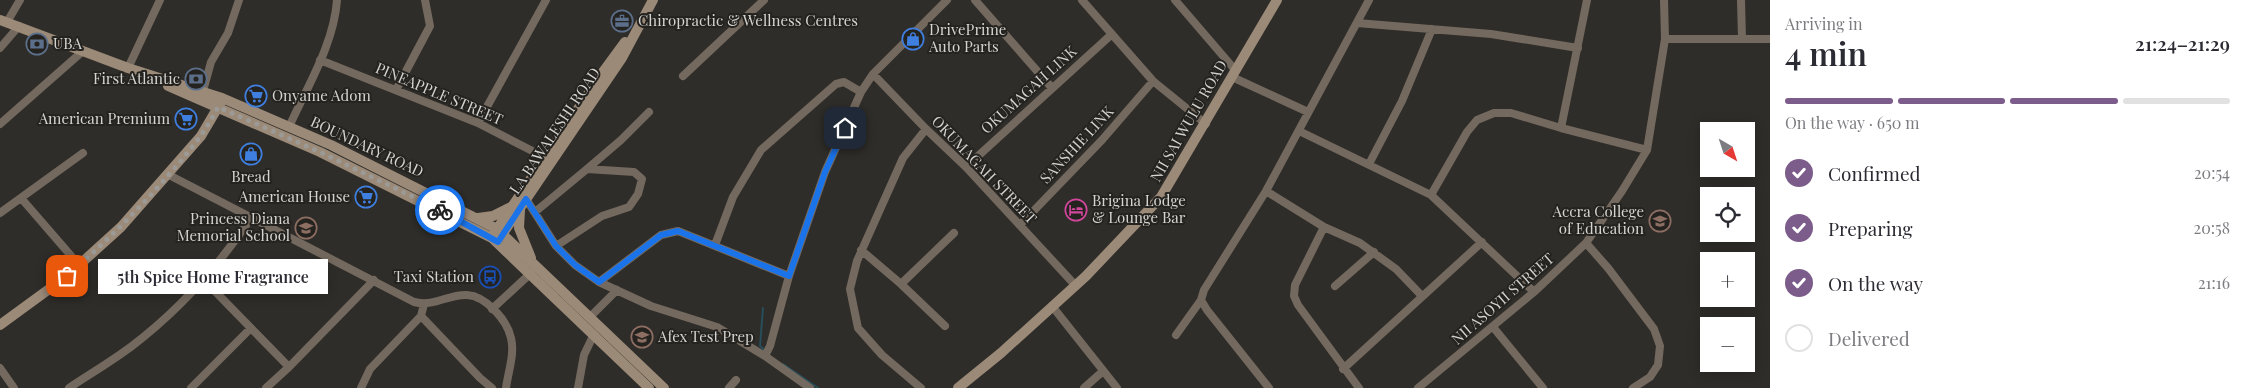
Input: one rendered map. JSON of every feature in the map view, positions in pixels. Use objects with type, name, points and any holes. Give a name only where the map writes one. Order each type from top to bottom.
[{"type":"main road","name":"LA BAWALESHI ROAD","points":[[498,235],[622,58],[652,0]]},
{"type":"main road","name":"NII SAI WULU ROAD","points":[[958,388],[1075,285],[1144,217],[1161,197],[1206,124],[1273,2]]},
{"type":"main road","name":"BOUNDARY ROAD","points":[[3,21],[145,74],[203,91],[220,103],[370,176],[498,235]]},
{"type":"main road","name":"LA BAWALESHI ROAD","points":[[520,205],[546,158],[621,46],[633,34]]},
{"type":"main road","name":"BOUNDARY ROAD","points":[[145,74],[159,82],[289,127],[331,145],[477,218],[498,235],[532,268],[594,334],[649,388]]},
{"type":"main road","points":[[0,325],[80,265],[121,227],[169,175],[201,136],[220,103]]},
{"type":"main road","points":[[477,218],[494,216],[520,205],[519,228],[532,268]]},
{"type":"main road","name":"BOUNDARY ROAD","points":[[532,268],[590,317],[664,388]]},
{"type":"street","points":[[3,21],[20,0]]},
{"type":"street","points":[[128,68],[160,0]]},
{"type":"street","points":[[203,91],[211,62],[228,33],[240,0]]},
{"type":"street","points":[[289,127],[334,25],[337,0]]},
{"type":"street","points":[[396,90],[430,26],[425,0]]},
{"type":"street","points":[[478,123],[546,0]]},
{"type":"street","points":[[683,76],[764,0]]},
{"type":"street","points":[[767,352],[789,276],[825,172],[861,92],[873,74],[946,0]]},
{"type":"street","points":[[975,0],[1052,88]]},
{"type":"street","points":[[1082,0],[1153,81],[1206,124]]},
{"type":"street","points":[[1175,0],[1234,74],[1308,112]]},
{"type":"street","points":[[1176,335],[1201,300],[1204,290],[1266,190],[1369,0]]},
{"type":"street","points":[[1562,128],[1587,0]]},
{"type":"street","name":"NII ASOYII STREET","points":[[1418,388],[1493,328],[1534,292],[1586,243],[1603,220],[1647,150],[1665,39],[1664,0]]},
{"type":"street","points":[[1741,0],[1742,39]]},
{"type":"street","points":[[1357,22],[1491,34],[1578,48]]},
{"type":"street","points":[[0,48],[19,26]]},
{"type":"street","points":[[1369,164],[1402,101],[1432,29]]},
{"type":"street","name":"OKUMAGAH LINK","points":[[966,167],[1112,34]]},
{"type":"street","points":[[1665,39],[1770,38]]},
{"type":"street","points":[[0,124],[83,51]]},
{"type":"street","name":"PINEAPPLE STREET","points":[[320,60],[478,123],[546,158]]},
{"type":"street","name":"OKUMAGAH STREET","points":[[873,74],[966,167],[1075,285]]},
{"type":"street","name":"SANSHIE LINK","points":[[1020,225],[1102,140],[1153,81]]},
{"type":"street","points":[[715,245],[733,198],[767,144],[836,84],[844,82],[861,92]]},
{"type":"street","points":[[535,212],[621,140],[649,112]]},
{"type":"street","points":[[1431,195],[1467,132],[1476,120],[1494,112],[1511,113],[1647,150]]},
{"type":"street","points":[[920,388],[882,355],[858,328],[850,288],[856,261],[902,158],[926,129]]},
{"type":"street","points":[[1299,131],[1431,195],[1534,292]]},
{"type":"street","points":[[0,213],[84,153]]},
{"type":"street","points":[[556,246],[602,216],[628,207],[638,194],[642,179],[634,172],[587,169]]},
{"type":"street","points":[[169,175],[414,302],[424,304],[466,295],[482,299],[504,323],[511,338],[512,351],[506,388]]},
{"type":"street","points":[[1266,190],[1324,226],[1360,243],[1374,252],[1396,269],[1422,296]]},
{"type":"street","points":[[21,198],[80,265]]},
{"type":"street","points":[[520,205],[535,212],[556,246],[575,265],[599,282],[651,306],[717,327],[767,352],[810,388]]},
{"type":"street","points":[[69,388],[132,346],[202,279],[231,247],[251,218]]},
{"type":"street","points":[[1324,226],[1295,285],[1294,296],[1298,305],[1343,369],[1359,388]]},
{"type":"street","points":[[599,282],[639,250],[670,232],[678,231],[789,276]]},
{"type":"street","points":[[901,284],[954,233]]},
{"type":"street","points":[[1343,369],[1482,242]]},
{"type":"street","points":[[1586,243],[1608,268],[1654,329],[1660,346],[1658,365],[1650,377],[1633,388]]},
{"type":"street","points":[[861,250],[901,284],[945,326]]},
{"type":"street","points":[[1336,286],[1374,252]]},
{"type":"street","points":[[492,309],[532,268]]},
{"type":"street","points":[[202,279],[289,367]]},
{"type":"street","points":[[266,388],[374,280]]},
{"type":"street","points":[[590,317],[617,290]]},
{"type":"street","points":[[1201,300],[1269,388]]},
{"type":"street","points":[[361,388],[370,368],[421,316],[424,304]]},
{"type":"street","points":[[1052,306],[1102,372],[1117,388]]},
{"type":"street","points":[[421,316],[480,378],[492,388]]},
{"type":"street","points":[[191,388],[251,328]]},
{"type":"street","points":[[1493,328],[1539,386]]},
{"type":"street","points":[[578,388],[584,355],[594,334]]},
{"type":"street","points":[[0,368],[14,388]]},
{"type":"street","points":[[1084,388],[1102,372]]},
{"type":"street","points":[[730,388],[736,380]]},
{"type":"waterway","points":[[763,308],[760,346],[766,351]]},
{"type":"waterway","points":[[783,364],[818,388]]},
{"type":"way so far","points":[[67,276],[100,248],[163,181],[201,136],[218,107],[320,152],[440,210]]},
{"type":"place","name":"Chiropractic & Wellness Centres","points":[[622,21]]},
{"type":"place","name":"DrivePrime Auto Parts","points":[[913,39]]},
{"type":"place","name":"UBA","points":[[37,44]]},
{"type":"place","name":"First Atlantic","points":[[196,79]]},
{"type":"place","name":"Onyame Adom","points":[[256,96]]},
{"type":"place","name":"American Premium","points":[[186,119]]},
{"type":"place","name":"Bread","points":[[251,154]]},
{"type":"place","name":"American House","points":[[366,197]]},
{"type":"place","name":"Brigina Lodge & Lounge Bar","points":[[1076,210]]},
{"type":"place","name":"Accra College of Education","points":[[1660,221]]},
{"type":"place","name":"Princess Diana Memorial School","points":[[306,228]]},
{"type":"place","name":"5th Spice Home Fragrance","points":[[67,276]]},
{"type":"place","name":"Taxi Station","points":[[490,277]]},
{"type":"place","name":"Afex Test Prep","points":[[642,337]]},
{"type":"route","points":[[440,210],[498,242],[526,199],[556,246],[575,265],[599,282],[661,235],[678,231],[789,276],[825,172],[845,128]]}]
